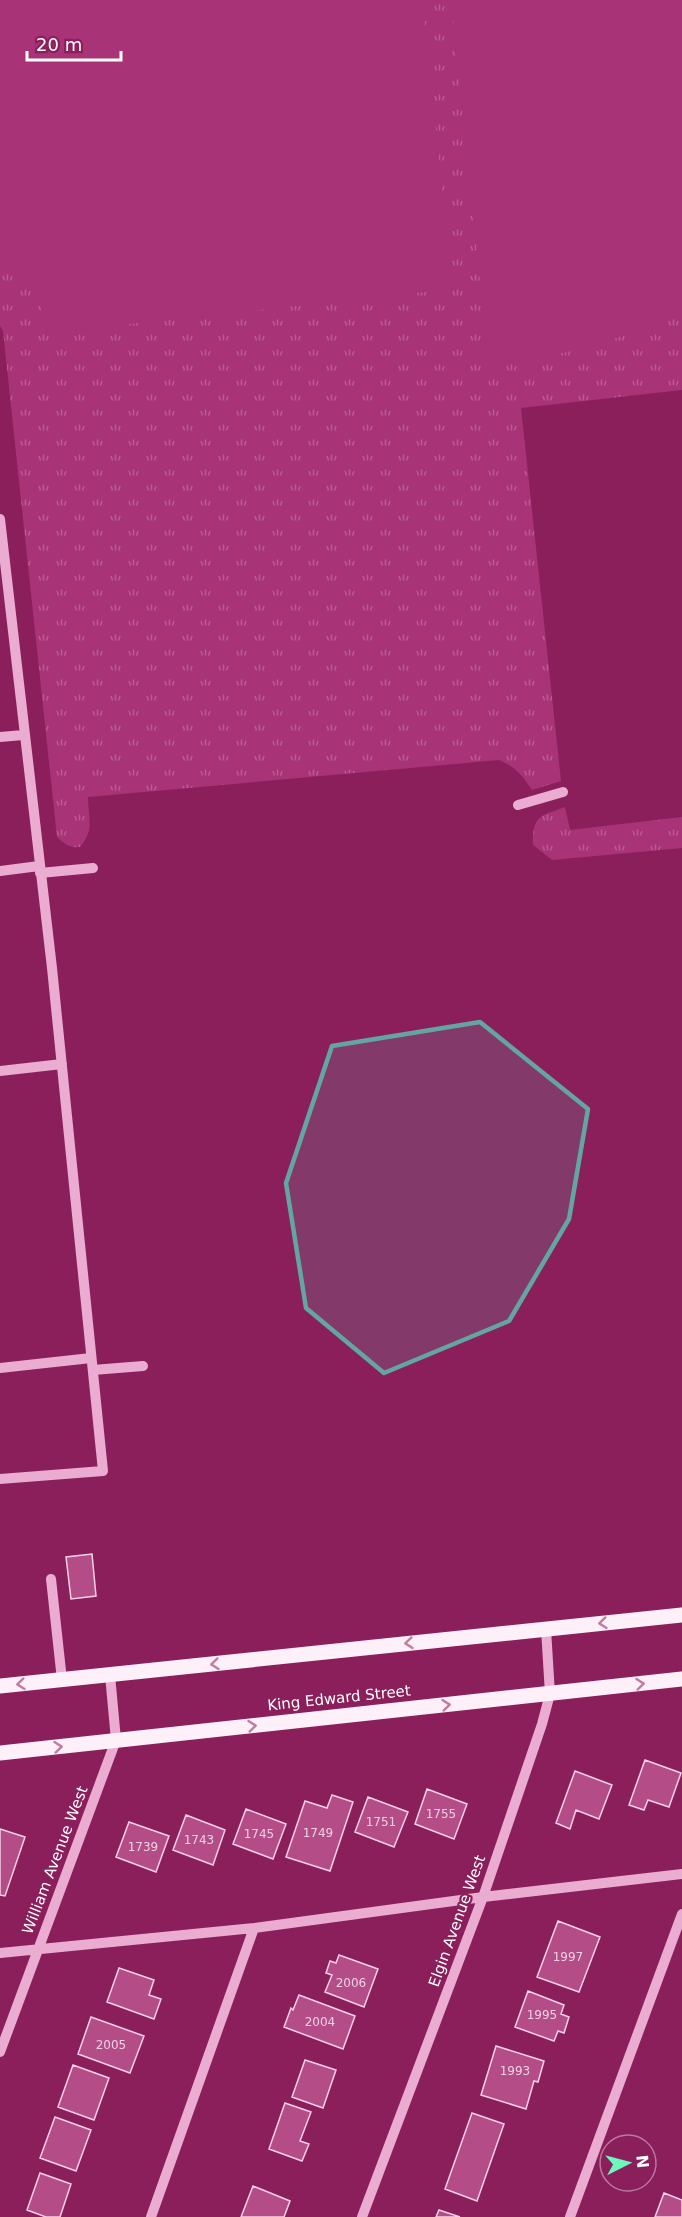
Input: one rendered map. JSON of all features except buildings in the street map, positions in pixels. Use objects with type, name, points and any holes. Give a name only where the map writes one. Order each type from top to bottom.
[{"type":"main road","points":[[0,1686],[682,1615]]},
{"type":"main road","name":"King Edward Street","points":[[0,1753],[682,1679]]},
{"type":"street","points":[[0,519],[5,621],[23,735],[40,870],[103,1471],[0,1479]]},
{"type":"street","points":[[0,737],[23,735]]},
{"type":"street","points":[[518,805],[562,792]]},
{"type":"street","points":[[0,871],[93,868]]},
{"type":"street","points":[[0,1071],[62,1064]]},
{"type":"street","points":[[0,1368],[92,1358]]},
{"type":"street","points":[[93,1370],[143,1366]]},
{"type":"street","points":[[51,1579],[62,1680]]},
{"type":"street","name":"Elgin Avenue West","points":[[363,2217],[483,1897],[550,1694],[546,1629]]},
{"type":"street","name":"William Avenue West","points":[[0,2052],[116,1740],[111,1675]]},
{"type":"street","points":[[0,1953],[254,1928],[483,1897],[682,1874]]},
{"type":"street","points":[[570,2217],[682,1914]]},
{"type":"street","points":[[151,2217],[254,1928]]},
{"type":"highlighted area","points":[[480,1022],[588,1109],[569,1219],[509,1321],[384,1373],[306,1308],[286,1183],[332,1046]]},
{"type":"green space","points":[[0,0],[682,0],[682,390],[521,408],[561,781],[532,790],[518,772],[499,760],[88,797],[89,829],[85,841],[80,847],[73,847],[57,837],[3,331],[0,326]]},
{"type":"green space","points":[[0,0],[422,0],[453,289],[45,333],[37,270],[0,273]]},
{"type":"green space","points":[[451,0],[682,0],[682,308],[639,329],[588,347],[536,357],[488,358]]},
{"type":"green space","points":[[565,807],[570,830],[682,817],[682,848],[552,860],[533,845],[534,828],[544,815]]}]
